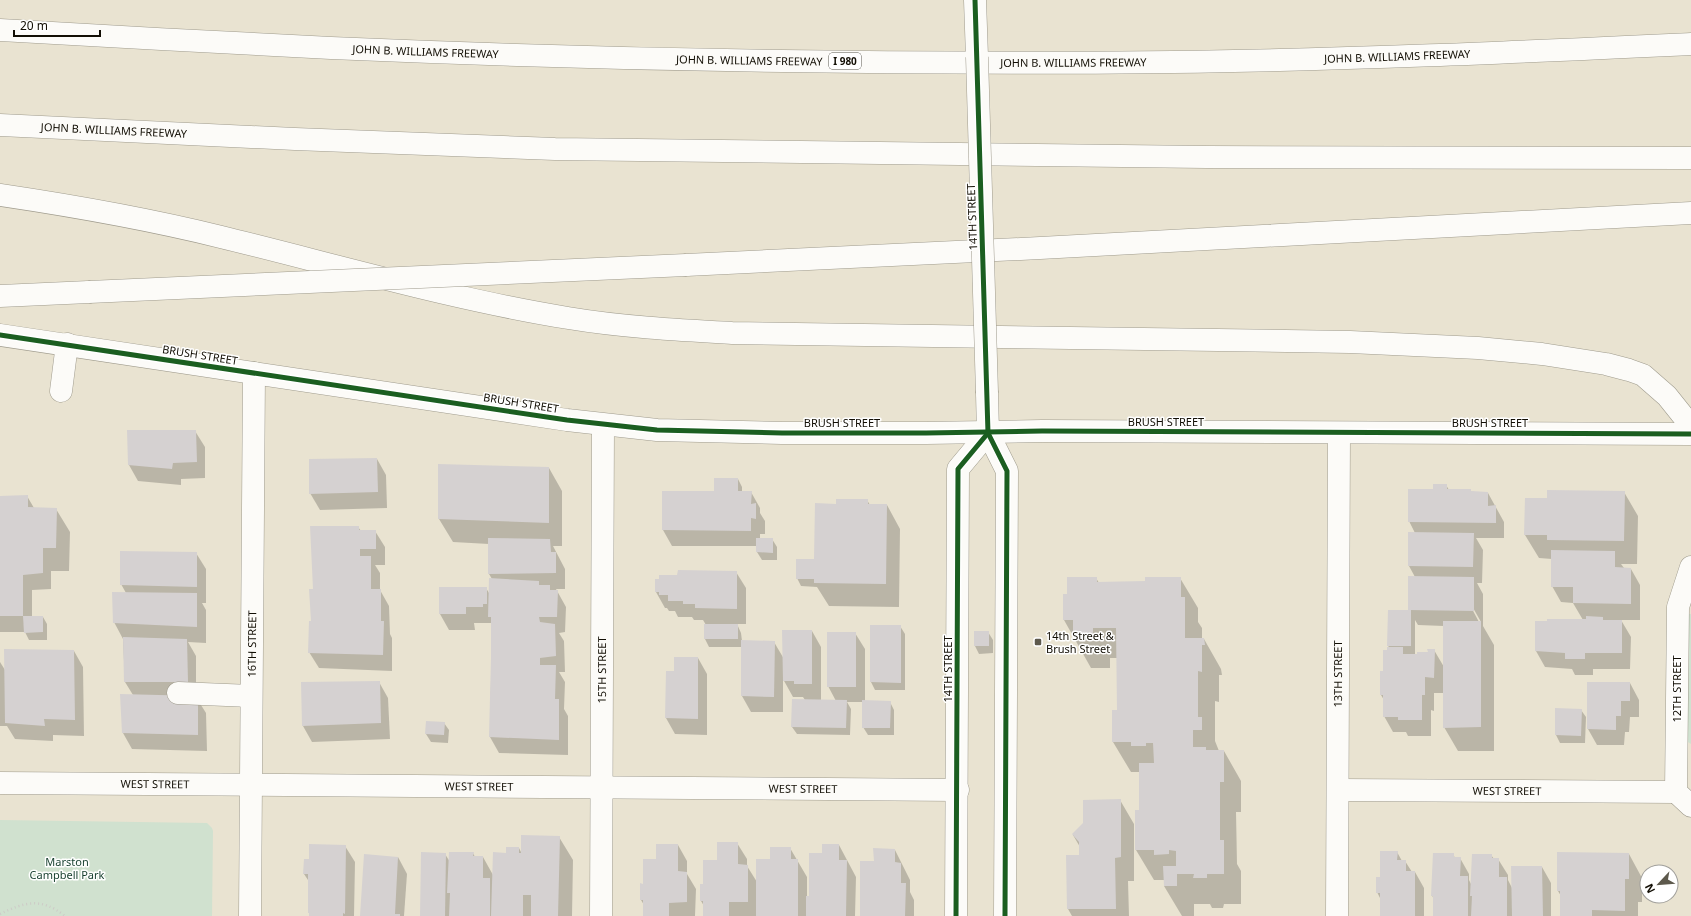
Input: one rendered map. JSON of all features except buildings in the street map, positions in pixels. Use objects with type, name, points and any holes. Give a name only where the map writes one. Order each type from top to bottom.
[{"type":"main road","name":"14TH STREET","points":[[975,0],[988,433],[1007,471],[1005,916]]},
{"type":"main road","name":"JOHN B. WILLIAMS FREEWAY","points":[[0,30],[396,50],[721,60],[1170,62],[1292,59],[1691,44]]},
{"type":"main road","name":"JOHN B. WILLIAMS FREEWAY","points":[[0,124],[295,139],[555,149],[1206,157],[1691,158]]},
{"type":"main road","points":[[0,195],[158,222],[472,300],[557,316],[615,324],[700,332],[792,335],[1400,344],[1478,348],[1542,354],[1606,364],[1643,376],[1667,396],[1691,426]]},
{"type":"main road","points":[[0,296],[1056,247],[1691,213]]},
{"type":"main road","name":"BRUSH STREET","points":[[0,335],[603,425],[686,431],[926,434],[1042,431],[1691,434]]},
{"type":"main road","points":[[61,392],[67,344]]},
{"type":"main road","name":"16TH STREET","points":[[250,916],[254,373]]},
{"type":"main road","name":"15TH STREET","points":[[601,916],[603,425]]},
{"type":"main road","name":"14TH STREET","points":[[956,916],[958,790],[958,469],[988,433]]},
{"type":"main road","name":"13TH STREET","points":[[1336,916],[1338,790],[1339,433]]},
{"type":"main road","name":"12TH STREET","points":[[1684,799],[1678,607],[1691,567]]},
{"type":"main road","points":[[178,693],[251,696]]},
{"type":"main road","name":"WEST STREET","points":[[0,783],[958,790]]},
{"type":"main road","name":"WEST STREET","points":[[1338,790],[1684,799]]},
{"type":"path","points":[[0,914],[18,906],[38,903],[57,909],[65,916]]},
{"type":"green space","points":[[1688,614],[1691,614],[1691,744],[1688,742]]},
{"type":"green space","name":"Marston Campbell Park","points":[[0,820],[207,823],[213,831],[212,916],[0,916]]},
{"type":"cycle path","points":[[975,0],[988,433],[1007,471],[1005,916]]},
{"type":"cycle path","points":[[0,335],[567,420],[657,430],[782,433],[1042,431],[1691,434]]},
{"type":"cycle path","points":[[956,916],[958,469],[988,433]]},
{"type":"place","name":"14th Street & Brush Street","points":[[1038,642]]}]
